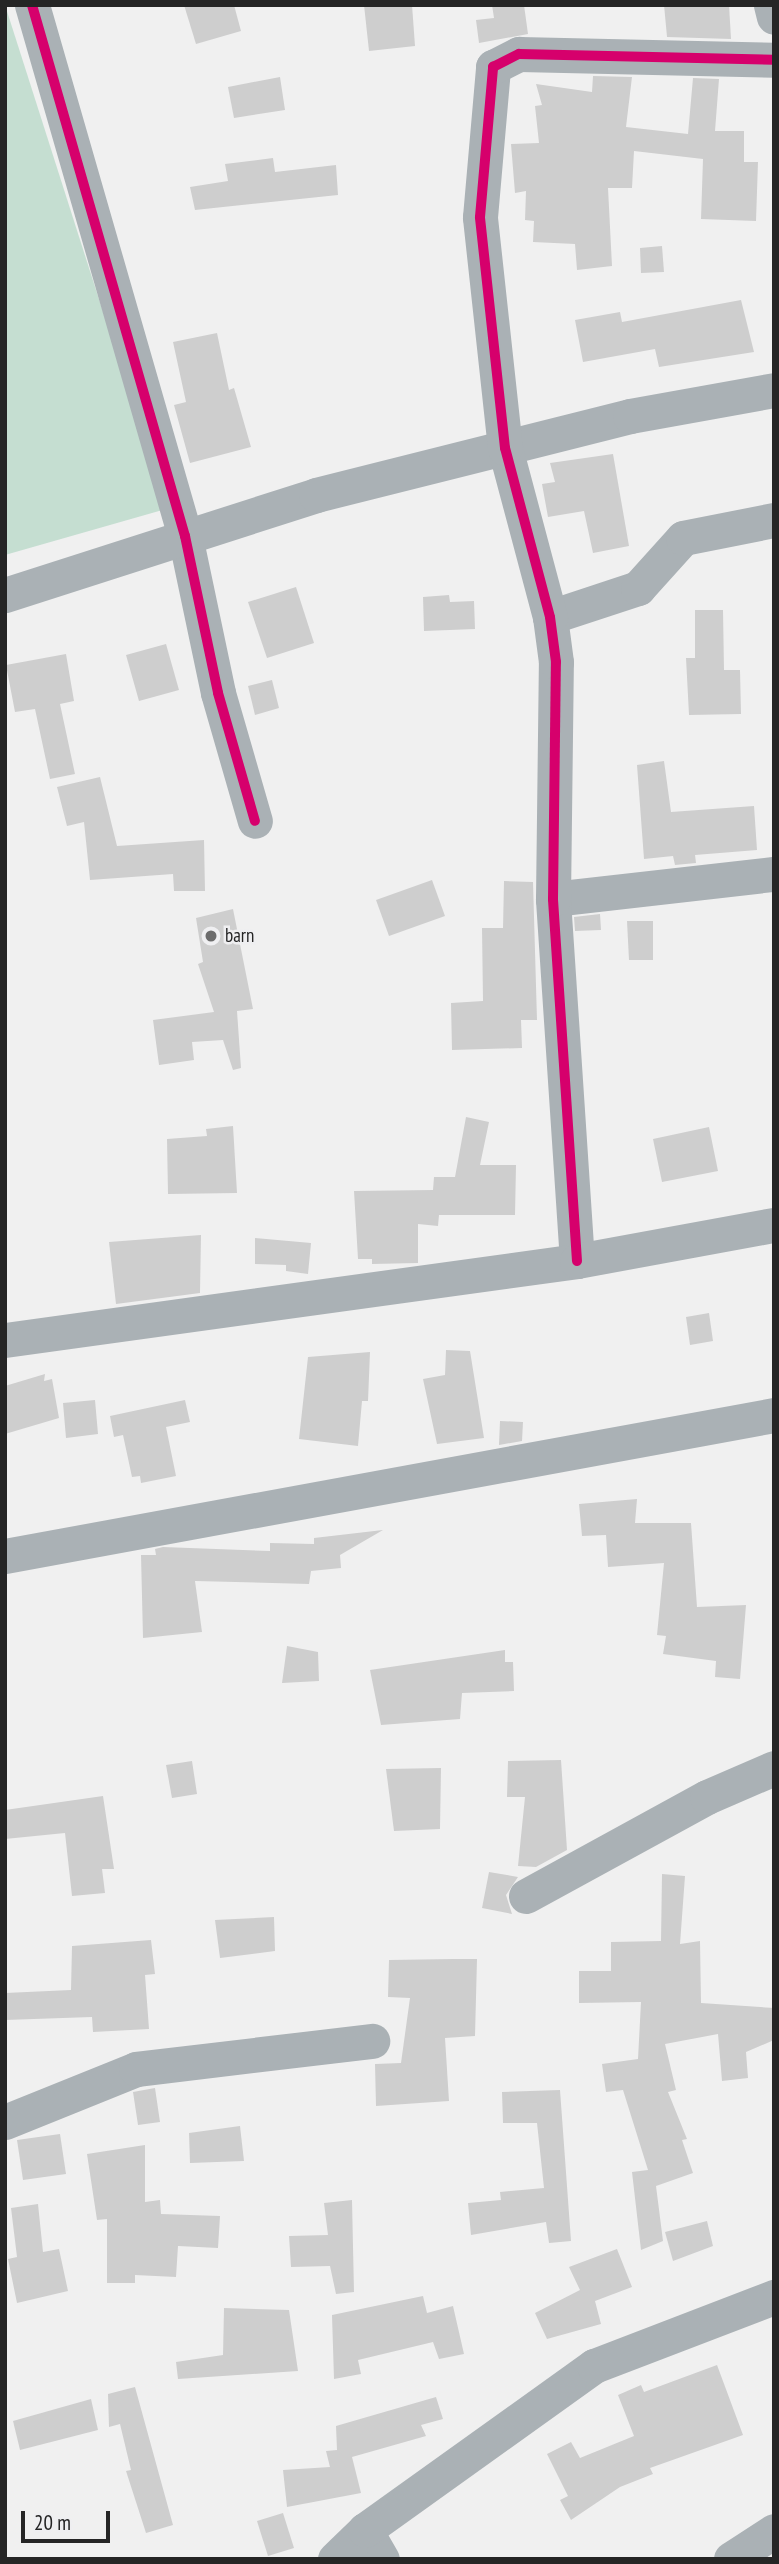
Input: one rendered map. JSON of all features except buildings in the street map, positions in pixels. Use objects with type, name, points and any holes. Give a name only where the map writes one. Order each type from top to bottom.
[{"type":"street","points":[[32,5],[185,536],[218,693],[255,821]]},
{"type":"street","points":[[772,5],[774,17]]},
{"type":"street","points":[[577,1261],[553,899],[557,716],[550,617],[505,448],[480,217],[493,67],[519,54],[774,60]]},
{"type":"street","points":[[5,595],[185,536],[505,448],[630,416],[774,390]]},
{"type":"street","points":[[550,617],[638,588],[683,538],[774,520]]},
{"type":"street","points":[[553,899],[774,874]]},
{"type":"street","points":[[5,1340],[577,1261],[774,1226]]},
{"type":"street","points":[[5,1556],[774,1415]]},
{"type":"street","points":[[526,1896],[707,1797],[774,1768]]},
{"type":"street","points":[[5,2122],[136,2069],[372,2041]]},
{"type":"street","points":[[335,2559],[373,2545],[594,2367],[774,2297]]},
{"type":"street","points":[[731,2559],[774,2531]]},
{"type":"green space","points":[[5,5],[166,509],[5,555]]},
{"type":"cycle path","points":[[32,5],[185,536],[218,693],[255,821]]},
{"type":"cycle path","points":[[577,1261],[553,899],[556,662],[550,617],[505,448],[480,217],[493,67],[519,54],[774,60]]},
{"type":"place","name":"barn","points":[[211,936]]}]
